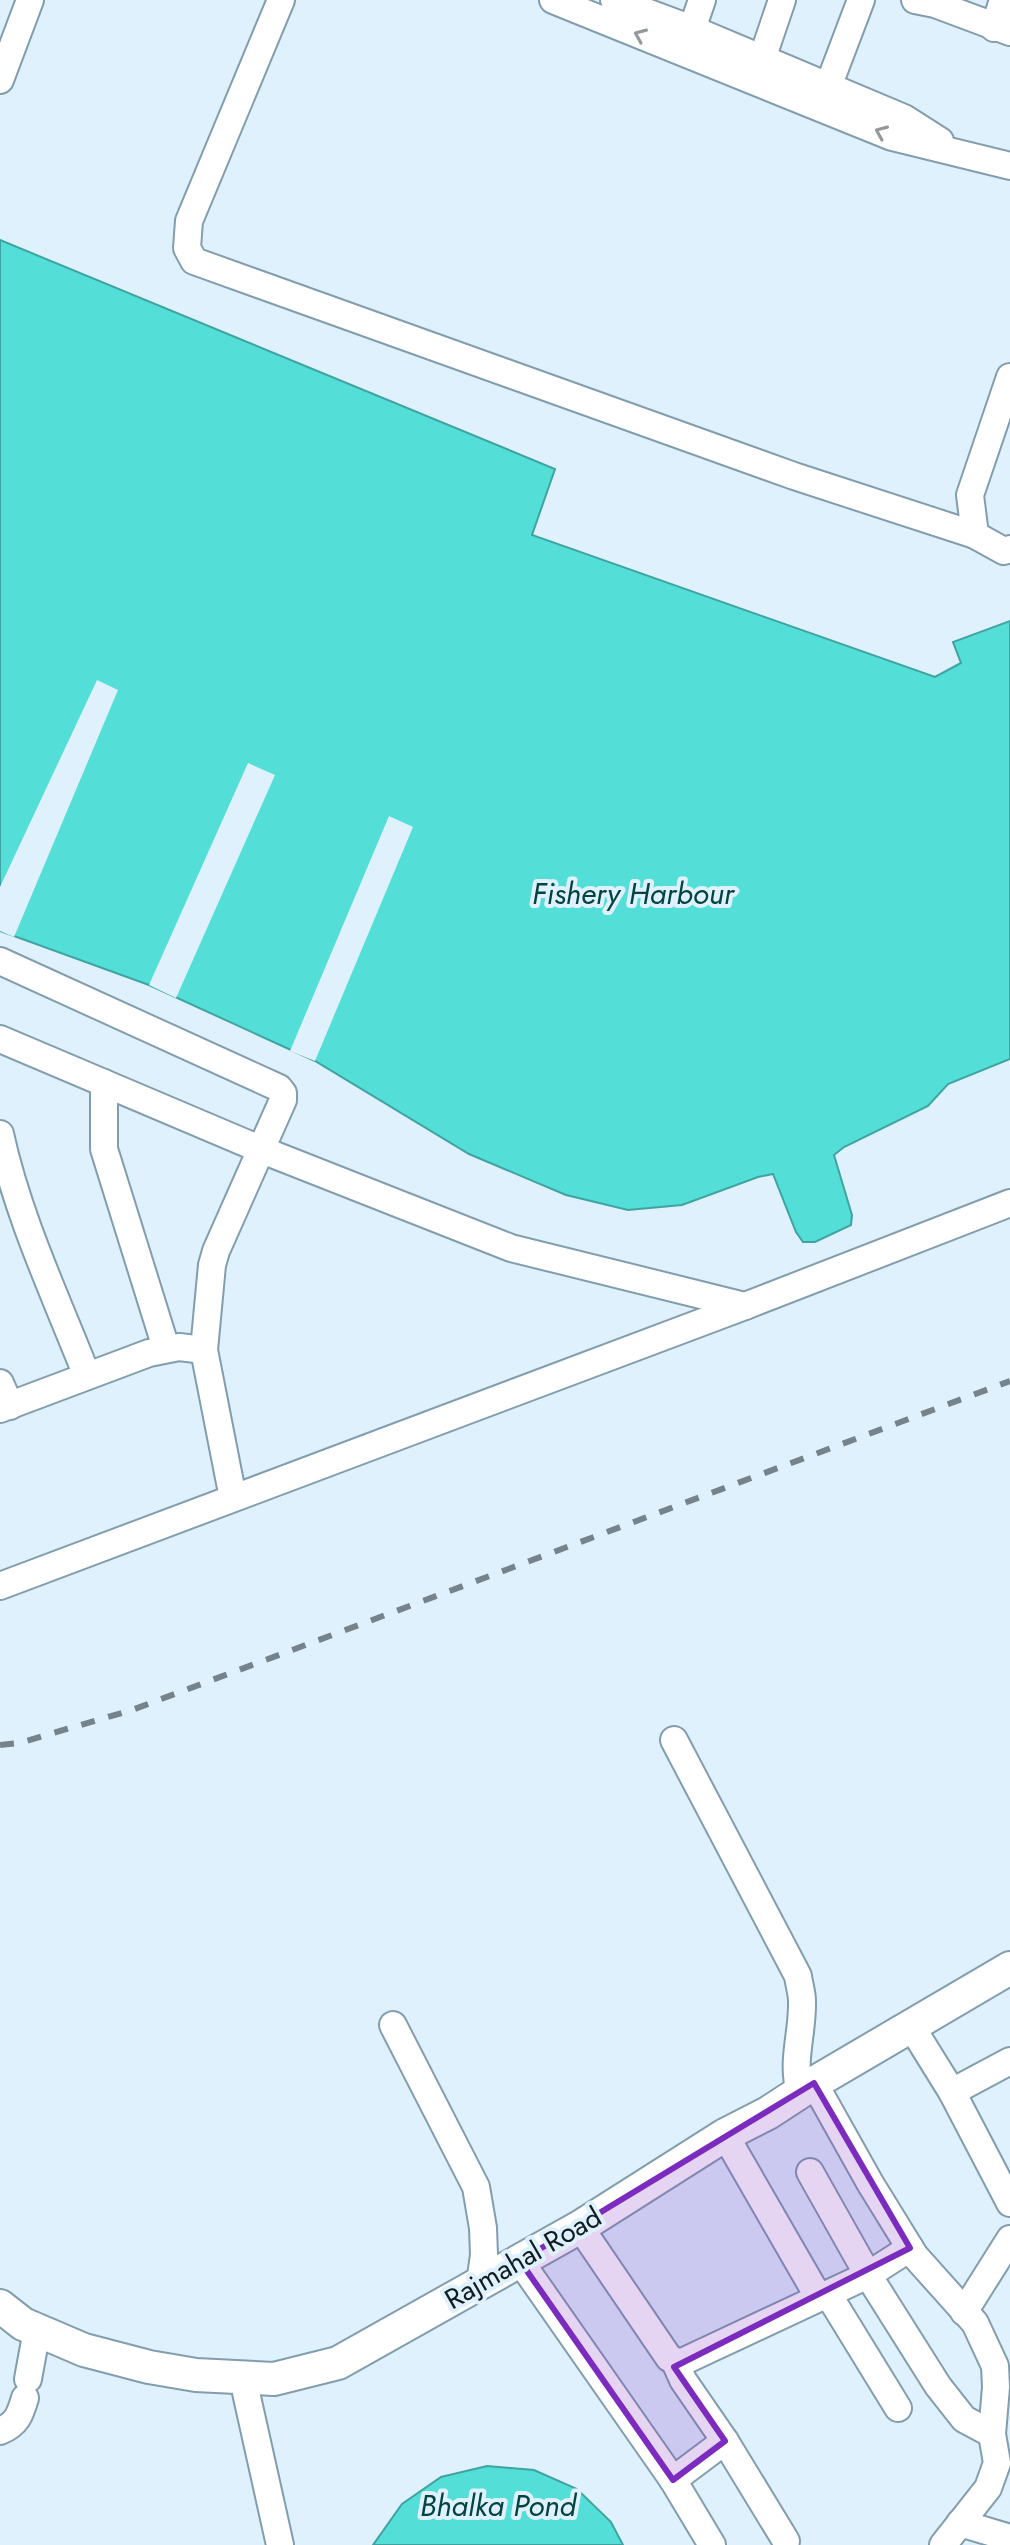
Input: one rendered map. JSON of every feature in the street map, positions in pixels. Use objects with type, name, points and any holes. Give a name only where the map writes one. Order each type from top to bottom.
[{"type":"main road","name":"Rajmahal Road","points":[[0,2306],[23,2324],[84,2350],[149,2367],[196,2375],[274,2379],[338,2363],[580,2227],[725,2135],[768,2113],[1010,1968]]},
{"type":"street","points":[[0,80],[30,0]]},
{"type":"street","points":[[281,0],[189,221],[187,248],[194,261],[779,471],[975,535],[1004,551],[1010,549]]},
{"type":"street","points":[[553,0],[892,137],[1010,166]]},
{"type":"street","points":[[692,29],[702,0]]},
{"type":"street","points":[[762,59],[782,0]]},
{"type":"street","points":[[828,87],[861,0]]},
{"type":"street","points":[[929,1],[1002,30],[1003,0]]},
{"type":"street","points":[[618,1],[904,118],[956,151]]},
{"type":"street","points":[[975,535],[970,495],[1010,377]]},
{"type":"street","points":[[0,961],[279,1088],[283,1093],[283,1100],[212,1265],[204,1350],[233,1498]]},
{"type":"street","points":[[0,1041],[262,1150],[511,1248],[745,1306]]},
{"type":"street","points":[[104,1083],[104,1149],[166,1348]]},
{"type":"street","points":[[0,1134],[12,1214],[87,1376]]},
{"type":"street","points":[[0,1586],[1010,1203]]},
{"type":"street","points":[[3,1399],[87,1376],[166,1348],[204,1350]]},
{"type":"street","points":[[674,1740],[798,1976],[802,2000],[796,2078],[807,2087],[910,2248],[975,2323],[995,2366],[992,2434],[997,2463],[988,2488],[943,2545]]},
{"type":"street","points":[[393,2025],[476,2187],[483,2228],[484,2255],[480,2283]]},
{"type":"street","points":[[911,2026],[952,2092],[1010,2203]]},
{"type":"street","points":[[952,2092],[1010,2061]]},
{"type":"street","points":[[725,2135],[824,2296],[898,2408]]},
{"type":"street","points":[[810,2172],[868,2275],[938,2386],[964,2419],[992,2434]]},
{"type":"street","points":[[580,2227],[669,2358],[675,2362],[683,2380],[725,2441],[786,2541]]},
{"type":"street","points":[[964,2312],[1010,2239]]},
{"type":"street","points":[[675,2362],[689,2361],[868,2275],[910,2248]]},
{"type":"street","points":[[520,2261],[673,2480],[712,2545]]},
{"type":"street","points":[[0,2431],[14,2424],[20,2416],[37,2330]]},
{"type":"street","points":[[243,2379],[280,2545]]},
{"type":"street","points":[[673,2480],[725,2441]]},
{"type":"street","points":[[960,2523],[1010,2538]]},
{"type":"highlighted area","points":[[814,2083],[910,2248],[674,2367],[725,2441],[673,2480],[520,2261]]},
{"type":"water","name":"Fishery Harbour","points":[[0,240],[555,469],[532,535],[935,677],[961,663],[953,642],[1010,621],[1010,1059],[948,1084],[928,1106],[844,1147],[834,1155],[852,1215],[851,1225],[815,1242],[803,1242],[773,1174],[682,1205],[628,1210],[566,1195],[469,1154],[315,1061],[149,985],[0,931]]},
{"type":"water","name":"Bhalka Pond","points":[[487,2466],[534,2470],[577,2489],[611,2522],[623,2545],[373,2545],[402,2504],[441,2477]]},
{"type":"pier","points":[[97,680],[118,690],[14,937],[0,931],[0,887]]},
{"type":"pier","points":[[248,763],[275,775],[176,998],[149,985]]},
{"type":"pier","points":[[389,816],[413,827],[315,1061],[290,1051]]},
{"type":"railway","points":[[0,1745],[19,1743],[132,1710],[1010,1381]]}]
